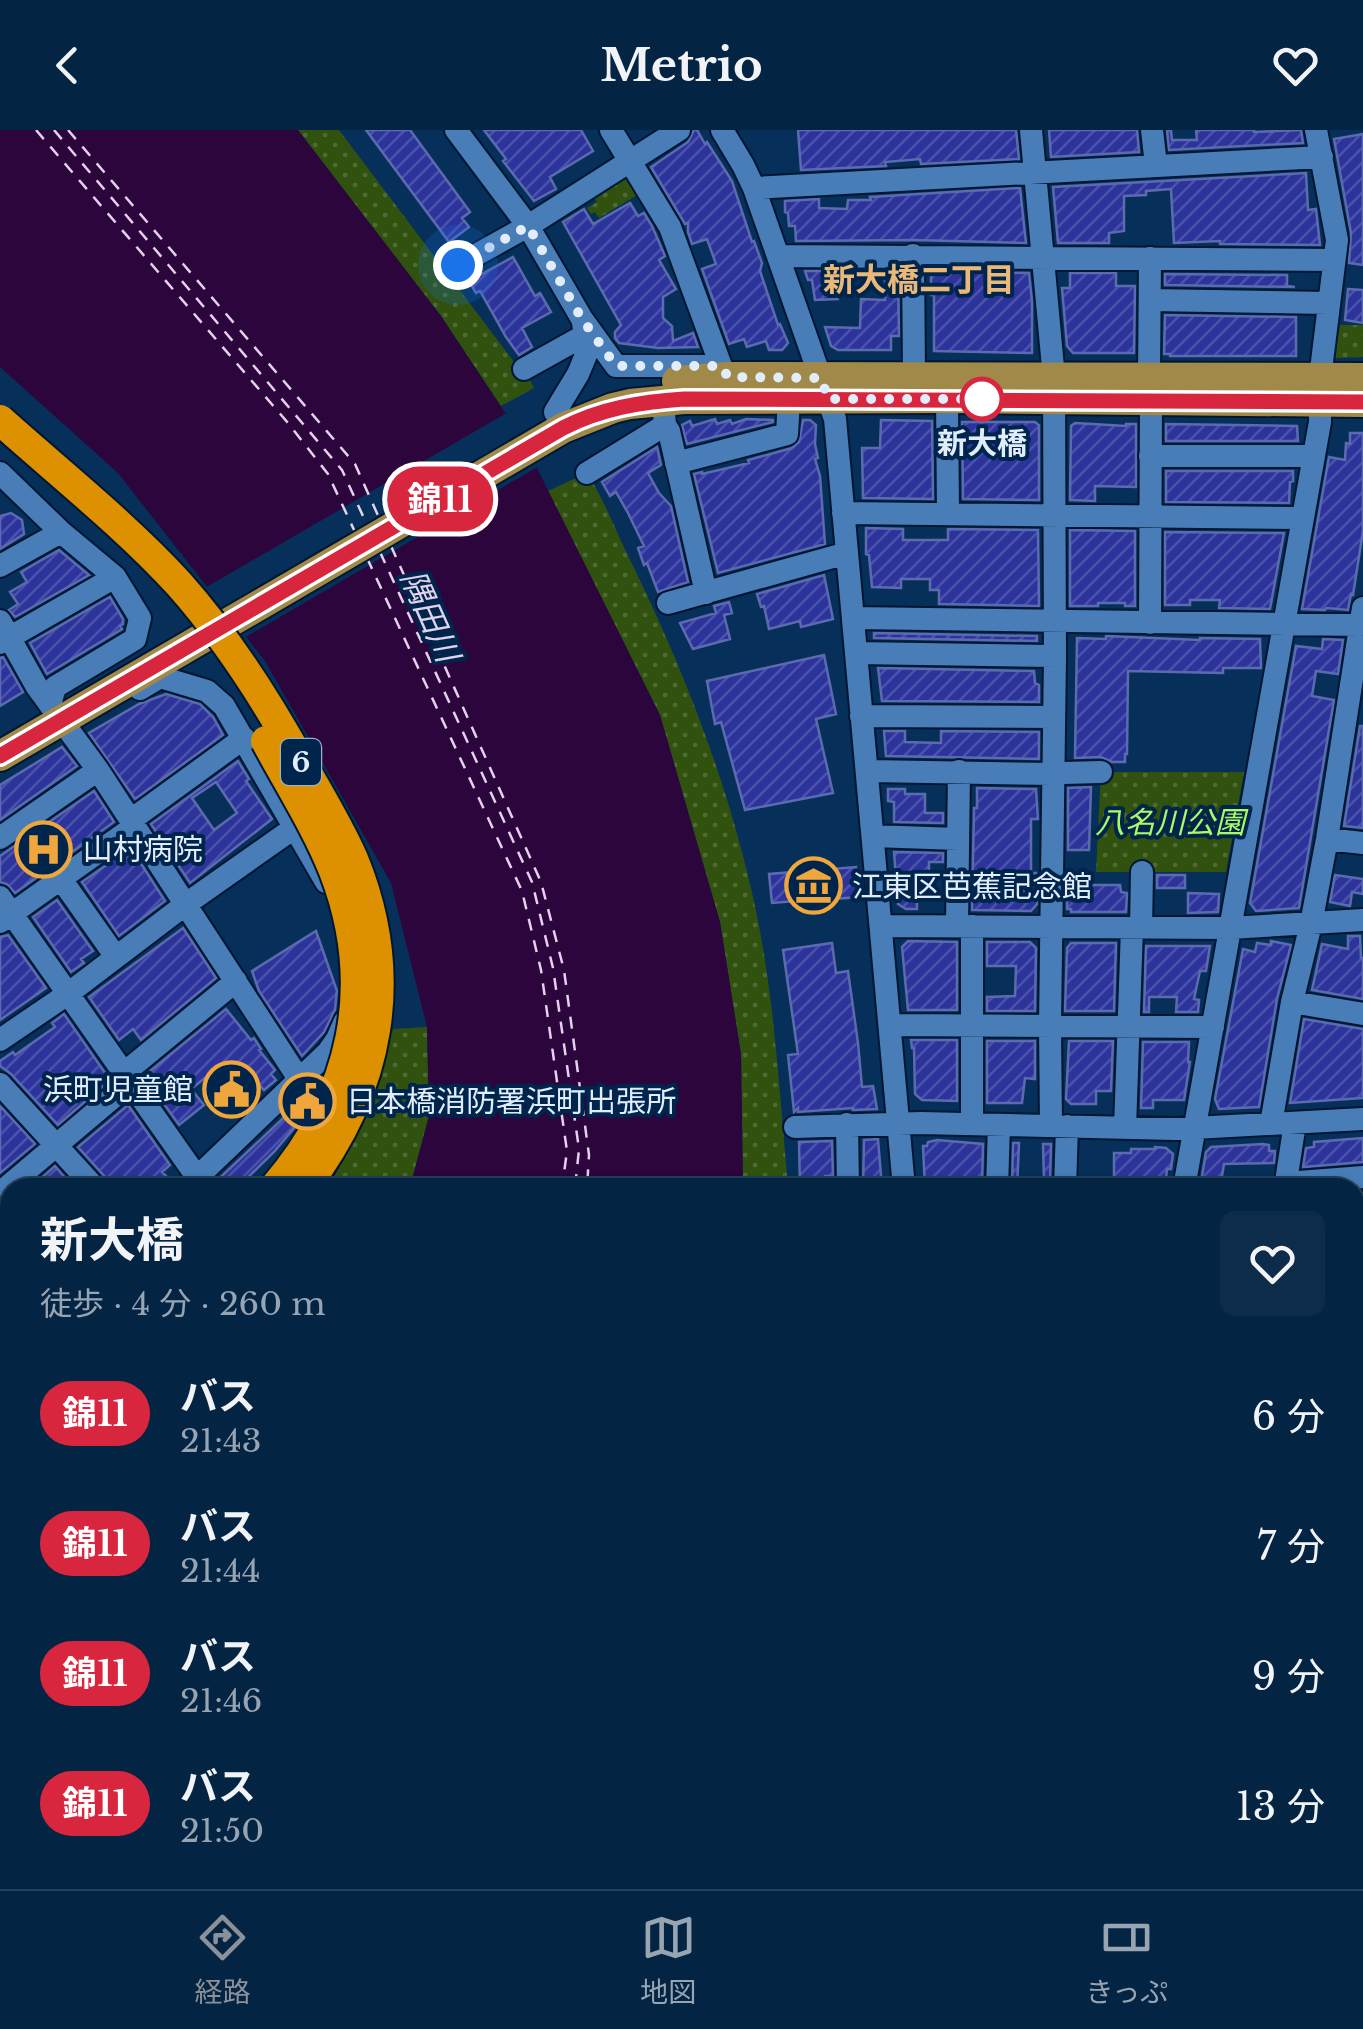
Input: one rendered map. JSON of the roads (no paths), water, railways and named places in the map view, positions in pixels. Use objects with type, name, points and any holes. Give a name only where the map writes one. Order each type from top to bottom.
[{"type":"highway","name":"6","points":[[0,420],[136,541],[204,614],[280,725],[362,884],[374,932],[379,980],[376,1032],[366,1074],[350,1117],[284,1178]]},
{"type":"highway","name":"6","points":[[0,443],[143,576],[197,635],[247,708],[327,856],[348,917],[356,1001],[344,1069],[328,1109],[316,1178]]},
{"type":"highway","name":"6","points":[[308,1178],[326,1137]]},
{"type":"highway","points":[[269,1178],[296,1154],[326,1137]]},
{"type":"main road","points":[[0,756],[68,707],[559,420],[584,398],[620,388],[724,372],[825,388],[947,398],[1054,389]]},
{"type":"main road","points":[[559,420],[612,408],[664,413],[788,399],[825,388],[914,376],[1054,389],[1150,390],[1319,390],[1363,378]]},
{"type":"main road","points":[[1319,390],[1363,402]]},
{"type":"main road","points":[[0,734],[68,707]]},
{"type":"street","points":[[456,130],[528,226],[584,327],[616,366]]},
{"type":"street","points":[[578,374],[592,366],[724,372],[670,227],[611,130]]},
{"type":"street","points":[[458,265],[528,226],[679,130]]},
{"type":"street","points":[[722,130],[754,188],[834,419],[903,1178]]},
{"type":"street","points":[[1032,130],[1054,389],[1054,717],[1059,773],[1050,1026],[1064,1178]]},
{"type":"street","points":[[1152,130],[1156,164]]},
{"type":"street","points":[[1186,1178],[1320,422],[1319,390],[1337,240],[1316,130]]},
{"type":"street","points":[[754,188],[1322,157]]},
{"type":"street","points":[[778,256],[1334,260]]},
{"type":"street","points":[[913,256],[914,376]]},
{"type":"street","points":[[1150,258],[1150,622]]},
{"type":"street","points":[[1150,300],[1328,303]]},
{"type":"street","points":[[524,369],[584,327]]},
{"type":"street","points":[[559,420],[588,350],[584,327]]},
{"type":"street","points":[[947,398],[948,514]]},
{"type":"street","points":[[676,463],[787,434],[788,399]]},
{"type":"street","points":[[587,473],[664,413],[706,593]]},
{"type":"street","points":[[1150,456],[1313,456]]},
{"type":"street","points":[[0,473],[115,577],[140,618],[135,639],[55,687],[98,770],[299,1080]]},
{"type":"street","points":[[843,513],[1302,518]]},
{"type":"street","points":[[0,566],[61,532]]},
{"type":"street","points":[[668,603],[847,554]]},
{"type":"street","points":[[115,577],[3,634],[68,707],[91,718],[160,677],[207,691],[224,706],[330,891],[338,914],[346,966],[344,1024],[328,1052],[196,1178]]},
{"type":"street","points":[[854,618],[1283,624],[1362,617],[1356,700],[1292,1002],[1271,1124]]},
{"type":"street","points":[[856,653],[1055,656]]},
{"type":"street","points":[[862,716],[1054,717]]},
{"type":"street","points":[[190,1178],[69,993],[4,911],[61,879],[244,738]]},
{"type":"street","points":[[0,838],[98,770]]},
{"type":"street","points":[[867,770],[1100,772]]},
{"type":"street","points":[[959,772],[958,839],[974,1025],[972,1124]]},
{"type":"street","points":[[0,1040],[294,828]]},
{"type":"street","points":[[873,836],[958,839]]},
{"type":"street","points":[[1326,838],[1363,843]]},
{"type":"street","points":[[1126,1128],[1128,1026],[1142,872]]},
{"type":"street","points":[[61,879],[116,957]]},
{"type":"street","points":[[880,926],[1230,928],[1363,920]]},
{"type":"street","points":[[18,1178],[236,981]]},
{"type":"street","points":[[1292,1002],[1363,1014]]},
{"type":"street","points":[[890,1025],[1213,1027]]},
{"type":"street","points":[[0,1084],[8,1108],[56,1145],[87,1178]]},
{"type":"street","points":[[795,1127],[898,1123],[1194,1128],[1363,1119]]},
{"type":"street","points":[[1286,1178],[1295,1123]]},
{"type":"street","points":[[847,1124],[848,1178]]},
{"type":"street","points":[[997,1178],[999,1125]]},
{"type":"water","name":"隅田川","points":[[0,130],[298,130],[441,316],[523,440],[660,715],[720,922],[741,1054],[743,1178],[412,1178],[429,1116],[427,1027],[391,883],[265,661],[118,473],[0,367]]},
{"type":"place","name":"新大橋","points":[[982,399]]},
{"type":"place","name":"山村病院","points":[[44,849]]},
{"type":"place","name":"江東区芭蕉記念館","points":[[813,886]]},
{"type":"place","name":"浜町児童館","points":[[232,1089]]},
{"type":"place","name":"日本橋消防署浜町出張所","points":[[307,1101]]},
{"type":"district","name":"新大橋二丁目","points":[[919,280]]},
{"type":"park label","name":"八名川公園","points":[[1170,822]]}]
